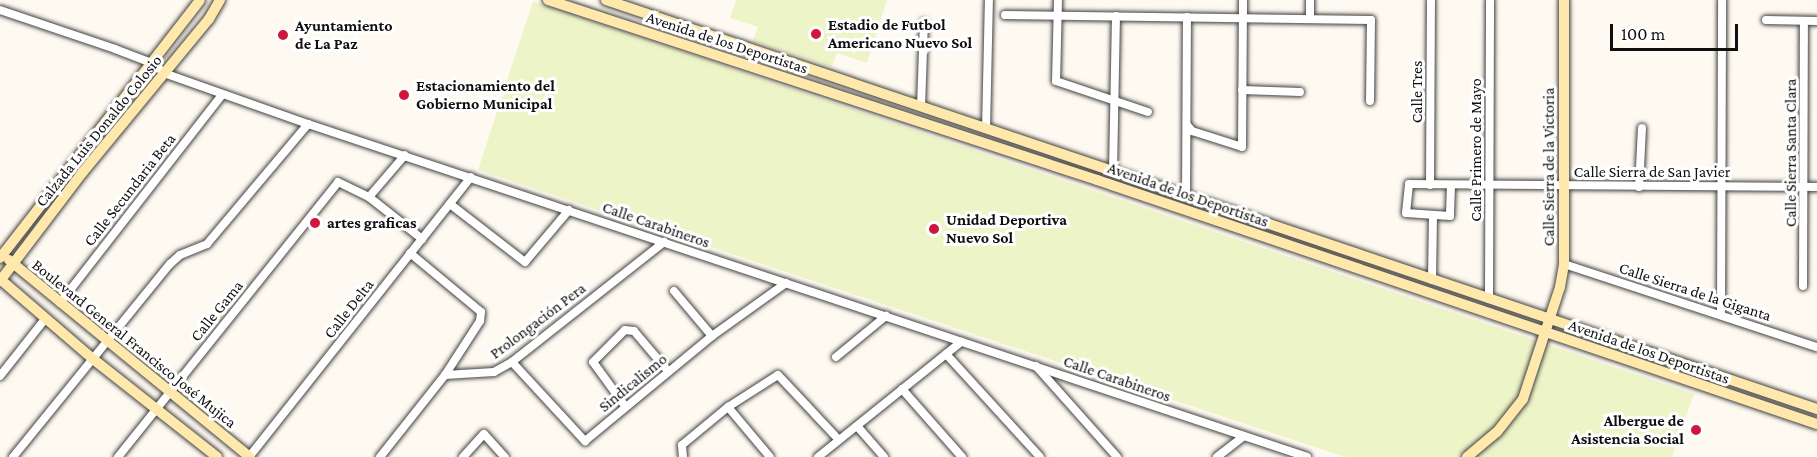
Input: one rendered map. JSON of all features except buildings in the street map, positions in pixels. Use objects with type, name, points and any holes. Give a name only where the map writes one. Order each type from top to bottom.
[{"type":"street","name":"Calzada Luis Donaldo Colosio","points":[[1,256],[154,64],[200,0]]},
{"type":"street","name":"Calzada Luis Donaldo Colosio","points":[[0,280],[14,265],[82,173],[209,19],[220,0]]},
{"type":"street","name":"Avenida de los Deportistas","points":[[548,0],[859,101],[1817,424]]},
{"type":"street","name":"Avenida de los Deportistas","points":[[606,0],[1550,321],[1817,408]]},
{"type":"street","points":[[986,129],[989,0]]},
{"type":"street","points":[[1058,0],[1056,81],[1148,112]]},
{"type":"street","points":[[1187,125],[1192,131],[1242,147],[1243,0]]},
{"type":"street","points":[[1310,0],[1310,19]]},
{"type":"street","name":"Calle Tres","points":[[1430,184],[1431,0]]},
{"type":"street","name":"Calle Primero de Mayo","points":[[1489,299],[1490,0]]},
{"type":"street","name":"Calle Sierra de la Victoria","points":[[1467,457],[1497,432],[1523,399],[1550,321],[1564,264],[1564,0]]},
{"type":"street","points":[[1721,315],[1722,0]]},
{"type":"street","name":"Calle Carabineros","points":[[0,10],[154,64],[164,73],[308,124],[1307,457]]},
{"type":"street","points":[[1005,15],[1371,20],[1370,101]]},
{"type":"street","points":[[1113,172],[1116,16]]},
{"type":"street","points":[[1186,197],[1187,17]]},
{"type":"street","points":[[1766,20],[1817,21]]},
{"type":"street","name":"Calle Sierra Santa Clara","points":[[1803,286],[1804,21]]},
{"type":"street","points":[[921,107],[924,23]]},
{"type":"street","points":[[695,49],[700,31]]},
{"type":"street","points":[[859,101],[863,87]]},
{"type":"street","points":[[1242,90],[1300,92]]},
{"type":"street","name":"Calle Secundaria Beta","points":[[60,303],[222,94]]},
{"type":"street","points":[[13,457],[170,264],[180,255],[207,244],[308,124]]},
{"type":"street","points":[[1639,186],[1642,128]]},
{"type":"street","points":[[405,155],[369,197],[422,239]]},
{"type":"street","name":"Calle Delta","points":[[249,457],[471,177]]},
{"type":"street","name":"Calle Gama","points":[[118,457],[338,182],[369,197]]},
{"type":"street","name":"Calle Sierra de San Javier","points":[[1433,216],[1406,213],[1407,185],[1817,187]]},
{"type":"street","points":[[1432,280],[1433,216],[1450,216],[1451,185]]},
{"type":"street","points":[[450,204],[525,262],[569,210]]},
{"type":"street","points":[[1208,218],[1212,206]]},
{"type":"street","name":"Prolongación Pera","points":[[445,375],[494,372],[512,362],[664,242]]},
{"type":"street","points":[[380,457],[445,375],[482,316],[410,254]]},
{"type":"street","name":"Boulevard General Francisco José Mujica","points":[[1,256],[249,457]]},
{"type":"street","name":"Calle Sierra de la Giganta","points":[[1564,264],[1817,347]]},
{"type":"street","points":[[0,280],[45,320],[217,457]]},
{"type":"street","name":"Sindicalismo","points":[[512,362],[582,441],[712,336],[786,283]]},
{"type":"street","points":[[674,291],[712,336]]},
{"type":"street","points":[[836,357],[886,316]]},
{"type":"street","points":[[0,376],[45,320]]},
{"type":"street","points":[[625,406],[593,362],[625,330],[634,331],[668,371]]},
{"type":"street","points":[[818,457],[961,342]]},
{"type":"street","points":[[946,354],[1040,457]]},
{"type":"street","points":[[1036,366],[1117,457]]},
{"type":"street","points":[[683,457],[682,445],[728,406],[778,375],[839,440]]},
{"type":"street","points":[[1719,392],[1723,378]]},
{"type":"street","points":[[902,389],[962,457]]},
{"type":"street","points":[[728,406],[770,457]]},
{"type":"street","points":[[857,426],[884,457]]},
{"type":"street","points":[[463,457],[484,434],[505,457]]},
{"type":"street","points":[[1217,457],[1244,436]]},
{"type":"green space","name":"Estadio de Futbol Americano Nuevo Sol","points":[[736,0],[887,0],[867,63],[837,53],[832,67],[753,41],[758,27],[730,18]]},
{"type":"green space","name":"Unidad Deportiva Nuevo Sol","points":[[533,1],[1694,394],[1672,457],[1345,457],[478,170]]},
{"type":"place","name":"Estadio de Futbol Americano Nuevo Sol","points":[[816,34]]},
{"type":"place","name":"Ayuntamiento de La Paz","points":[[283,35]]},
{"type":"place","name":"Estacionamiento del Gobierno Municipal","points":[[404,95]]},
{"type":"place","name":"artes graficas","points":[[315,223]]},
{"type":"place","name":"Unidad Deportiva Nuevo Sol","points":[[934,229]]},
{"type":"place","name":"Albergue de Asistencia Social","points":[[1696,430]]}]
